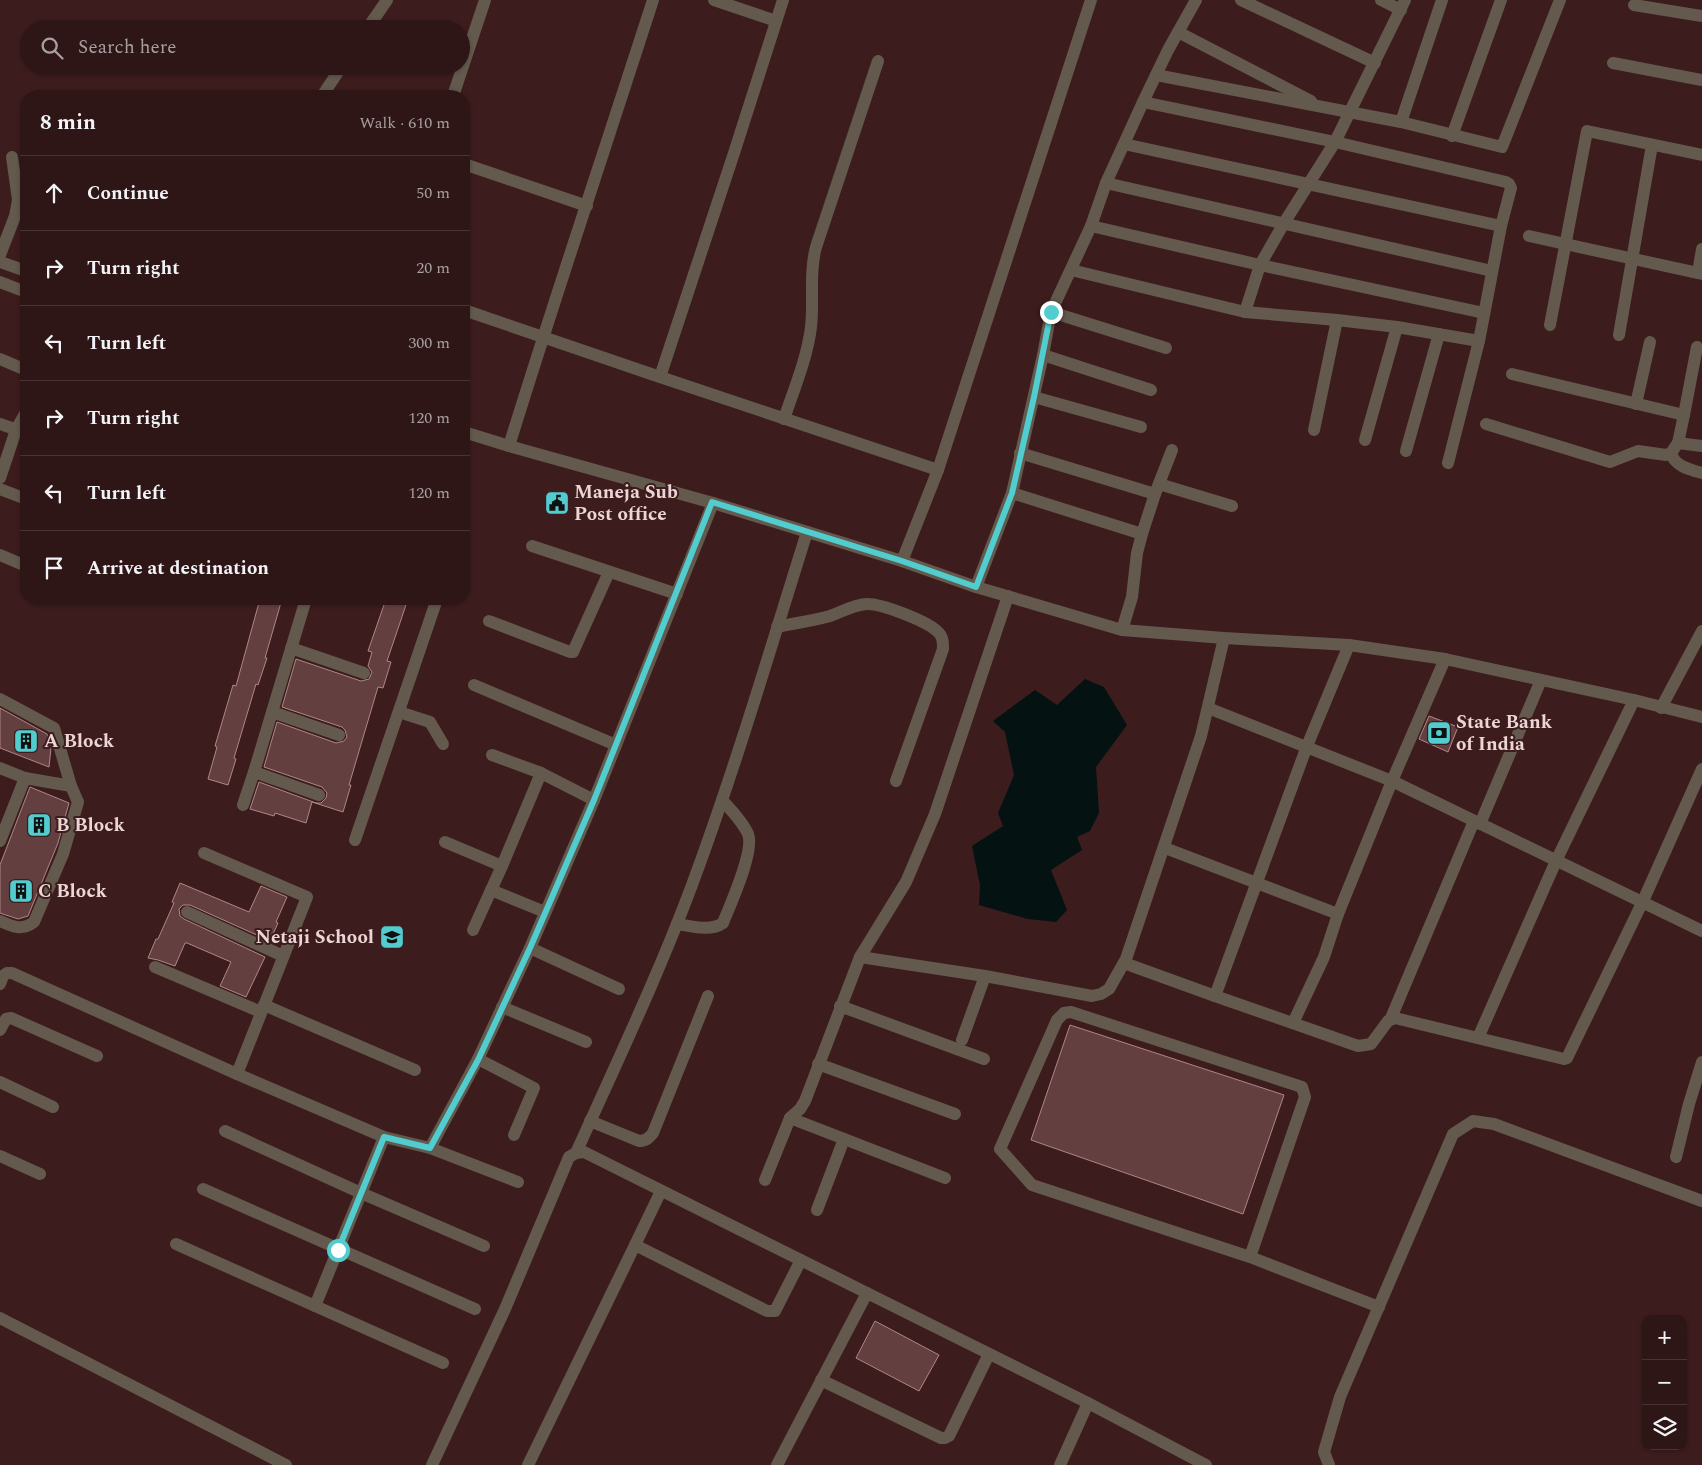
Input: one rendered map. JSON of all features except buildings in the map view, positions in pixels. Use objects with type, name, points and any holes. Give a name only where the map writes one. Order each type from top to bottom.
[{"type":"street","points":[[373,20],[387,0]]},
{"type":"street","points":[[470,45],[485,0]]},
{"type":"street","points":[[509,446],[542,337],[587,206],[653,0]]},
{"type":"street","points":[[714,0],[776,21]]},
{"type":"street","points":[[660,378],[783,0]]},
{"type":"street","points":[[902,561],[938,470],[1091,0]]},
{"type":"street","points":[[976,587],[1012,493],[1051,312],[1092,226],[1106,183],[1143,102],[1196,0]]},
{"type":"street","points":[[1241,0],[1375,63]]},
{"type":"street","points":[[1245,312],[1260,265],[1335,142],[1348,112],[1375,63],[1403,5],[1381,0]]},
{"type":"street","points":[[1401,122],[1442,0]]},
{"type":"street","points":[[1452,136],[1500,0]]},
{"type":"street","points":[[1156,75],[1401,122],[1499,146],[1504,145],[1560,0]]},
{"type":"street","points":[[1634,5],[1702,16]]},
{"type":"street","points":[[1178,32],[1324,108]]},
{"type":"street","points":[[784,419],[808,342],[811,326],[813,258],[878,61]]},
{"type":"street","points":[[1613,63],[1702,80]]},
{"type":"street","points":[[326,90],[336,75]]},
{"type":"street","points":[[455,90],[460,75]]},
{"type":"street","points":[[1143,102],[1335,142],[1509,184],[1511,188],[1501,226],[1479,341],[1448,463]]},
{"type":"street","points":[[1550,325],[1587,131],[1702,155]]},
{"type":"street","points":[[1124,144],[1501,226]]},
{"type":"street","points":[[1619,335],[1652,145]]},
{"type":"street","points":[[0,255],[15,216],[18,200],[12,157]]},
{"type":"street","points":[[470,166],[587,206]]},
{"type":"street","points":[[1106,183],[1492,271]]},
{"type":"street","points":[[1092,226],[1260,265],[1484,313]]},
{"type":"street","points":[[1529,236],[1700,273],[1702,249]]},
{"type":"street","points":[[0,262],[20,270]]},
{"type":"street","points":[[1071,270],[1245,312],[1396,327],[1479,341]]},
{"type":"street","points":[[0,282],[20,290]]},
{"type":"street","points":[[470,312],[660,378],[938,470]]},
{"type":"street","points":[[1051,312],[1166,348]]},
{"type":"street","points":[[1314,430],[1337,320]]},
{"type":"street","points":[[1365,440],[1396,327]]},
{"type":"street","points":[[1406,450],[1439,334]]},
{"type":"street","points":[[1636,404],[1650,342]]},
{"type":"street","points":[[1697,347],[1684,415],[1672,458],[1676,463],[1702,474]]},
{"type":"street","points":[[1043,355],[1151,390]]},
{"type":"street","points":[[0,359],[20,367]]},
{"type":"street","points":[[1512,374],[1684,415]]},
{"type":"street","points":[[1034,397],[1141,427]]},
{"type":"street","points":[[0,424],[20,431]]},
{"type":"street","points":[[1486,424],[1610,462],[1638,451],[1666,455],[1675,448],[1702,446]]},
{"type":"street","points":[[0,478],[20,433]]},
{"type":"street","points":[[470,434],[712,502],[902,561],[976,587],[1122,630],[1349,645],[1445,659],[1634,700],[1702,717]]},
{"type":"street","points":[[1122,630],[1132,596],[1137,553],[1142,534],[1172,450]]},
{"type":"street","points":[[1020,453],[1157,489],[1232,506]]},
{"type":"street","points":[[0,489],[20,497]]},
{"type":"street","points":[[1012,493],[1142,534]]},
{"type":"street","points":[[430,1148],[478,1060],[530,948],[594,800],[712,502]]},
{"type":"street","points":[[576,1153],[677,924],[722,800],[807,532]]},
{"type":"street","points":[[532,546],[677,594]]},
{"type":"street","points":[[0,555],[20,563]]},
{"type":"street","points":[[489,621],[573,652],[576,650],[609,572]]},
{"type":"street","points":[[765,1180],[790,1118],[800,1109],[805,1101],[860,957],[906,882],[935,814],[1008,596]]},
{"type":"street","points":[[777,627],[817,619],[854,606],[868,604],[886,607],[926,623],[939,632],[943,639],[943,649],[896,781]]},
{"type":"street","points":[[243,805],[304,605]]},
{"type":"street","points":[[355,840],[435,605]]},
{"type":"street","points":[[1661,708],[1702,631]]},
{"type":"street","points":[[860,957],[985,976],[1092,996],[1101,994],[1109,989],[1124,963],[1165,848],[1201,736],[1224,638]]},
{"type":"street","points":[[1215,996],[1307,746],[1349,645]]},
{"type":"street","points":[[291,648],[364,673]]},
{"type":"street","points":[[1293,1023],[1324,957],[1338,914],[1392,781],[1445,659]]},
{"type":"street","points":[[1124,963],[1358,1046],[1371,1044],[1391,1018],[1540,680]]},
{"type":"street","points":[[474,685],[616,745]]},
{"type":"street","points":[[0,699],[54,728],[70,786],[78,802],[63,854],[34,922],[27,928],[20,928],[0,920]]},
{"type":"street","points":[[1478,1038],[1556,861],[1634,700]]},
{"type":"street","points":[[1208,708],[1392,781],[1702,930]]},
{"type":"street","points":[[272,712],[339,736]]},
{"type":"street","points":[[399,712],[430,722],[443,744]]},
{"type":"street","points":[[492,755],[541,773],[594,800]]},
{"type":"street","points":[[0,768],[25,778],[70,786]]},
{"type":"street","points":[[1391,1018],[1564,1059],[1567,1058],[1643,901],[1702,768]]},
{"type":"street","points":[[254,772],[319,795]]},
{"type":"street","points":[[473,930],[541,773]]},
{"type":"street","points":[[0,841],[25,778]]},
{"type":"street","points":[[677,924],[711,928],[718,927],[723,923],[747,857],[748,835],[722,800]]},
{"type":"street","points":[[445,842],[502,866]]},
{"type":"street","points":[[1165,848],[1338,914]]},
{"type":"street","points":[[204,853],[307,897],[237,1074]]},
{"type":"street","points":[[491,890],[545,912]]},
{"type":"street","points":[[187,912],[283,956]]},
{"type":"street","points":[[530,948],[619,990]]},
{"type":"street","points":[[156,967],[415,1070]]},
{"type":"street","points":[[0,984],[3,976],[7,973],[12,973],[237,1074],[384,1137],[430,1148],[518,1182]]},
{"type":"street","points":[[962,1040],[985,976]]},
{"type":"street","points":[[590,1121],[639,1141],[644,1141],[653,1133],[708,996]]},
{"type":"street","points":[[840,1006],[984,1058]]},
{"type":"street","points":[[502,1007],[586,1042]]},
{"type":"street","points":[[1250,1257],[1305,1097],[1302,1087],[1071,1012],[1064,1013],[1057,1020],[1000,1149],[1032,1185],[1250,1257],[1378,1307]]},
{"type":"street","points":[[0,1030],[6,1019],[11,1018],[97,1056]]},
{"type":"street","points":[[478,1060],[534,1088],[514,1135]]},
{"type":"street","points":[[1676,1157],[1702,1062]]},
{"type":"street","points":[[818,1064],[955,1114]]},
{"type":"street","points":[[0,1082],[53,1107]]},
{"type":"street","points":[[790,1118],[945,1178]]},
{"type":"street","points":[[1328,1465],[1324,1452],[1340,1397],[1453,1134],[1473,1121],[1494,1124],[1702,1201]]},
{"type":"street","points":[[225,1130],[361,1193],[484,1246]]},
{"type":"street","points":[[315,1306],[384,1137]]},
{"type":"street","points":[[817,1210],[844,1138]]},
{"type":"street","points":[[432,1465],[505,1309],[569,1157],[576,1153],[584,1152],[1088,1403],[1206,1465]]},
{"type":"street","points":[[0,1156],[40,1174]]},
{"type":"street","points":[[202,1189],[475,1309]]},
{"type":"street","points":[[528,1465],[661,1191]]},
{"type":"street","points":[[176,1244],[443,1363]]},
{"type":"street","points":[[635,1245],[767,1312],[775,1311],[801,1260]]},
{"type":"street","points":[[777,1465],[867,1293]]},
{"type":"street","points":[[0,1318],[286,1465]]},
{"type":"street","points":[[821,1380],[941,1438],[946,1438],[949,1436],[989,1354]]},
{"type":"street","points":[[1060,1465],[1088,1403]]},
{"type":"shaded area","points":[[1085,679],[1104,687],[1127,725],[1096,767],[1099,813],[1090,831],[1077,837],[1082,850],[1051,870],[1067,910],[1056,922],[1028,919],[979,905],[980,885],[972,846],[1003,826],[998,813],[1014,775],[1005,732],[993,721],[1035,690],[1057,705]]},
{"type":"place","name":"Maneja Sub Post office","points":[[557,503]]},
{"type":"place","name":"State Bank of India","points":[[1439,733]]},
{"type":"place","name":"A Block","points":[[26,741]]},
{"type":"place","name":"B Block","points":[[39,825]]},
{"type":"place","name":"C Block","points":[[21,891]]},
{"type":"place","name":"Netaji School","points":[[392,937]]},
{"type":"route","points":[[338,1250],[384,1137],[430,1148],[478,1060],[530,948],[594,800],[712,502],[902,561],[976,587],[1012,493],[1051,312]]}]
